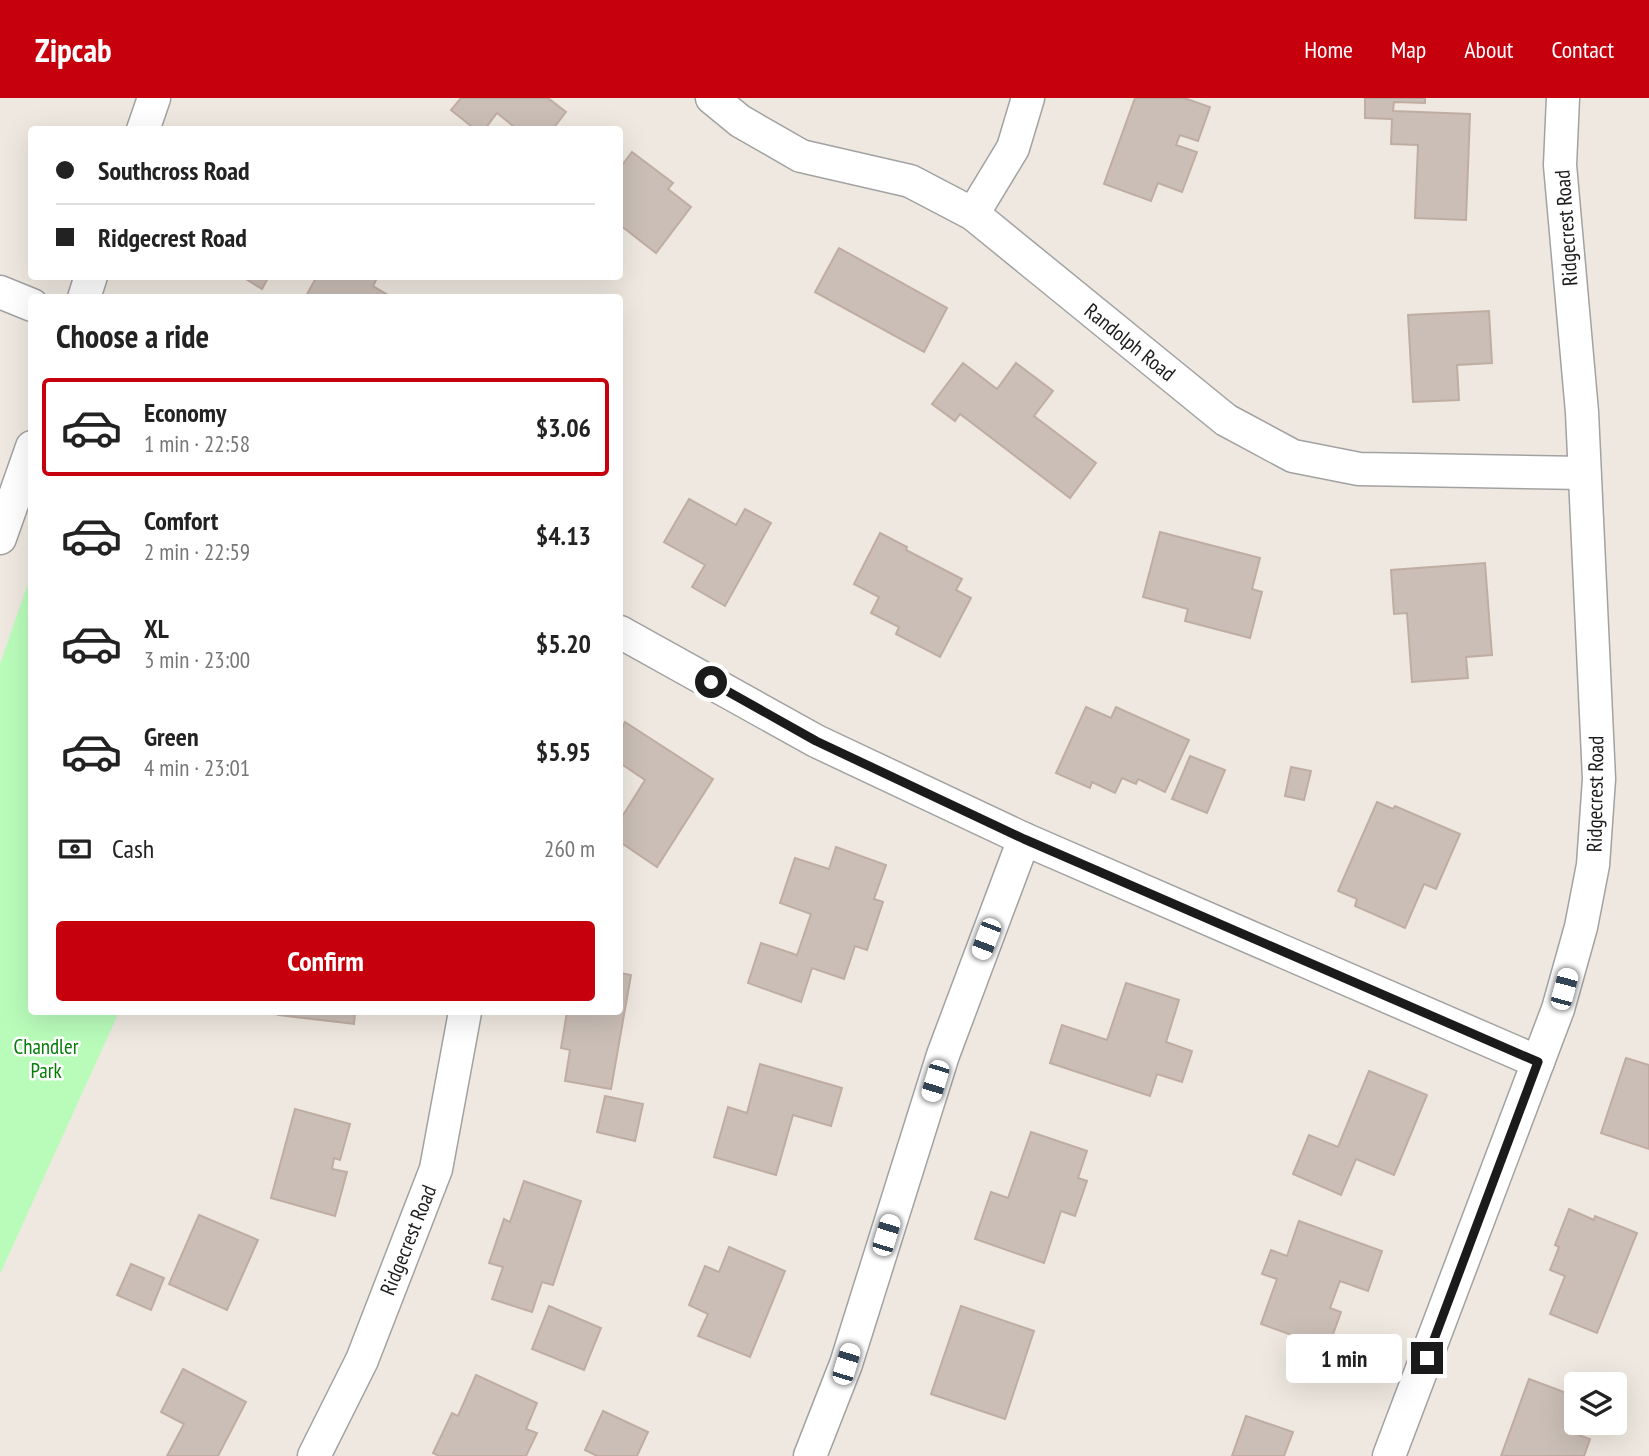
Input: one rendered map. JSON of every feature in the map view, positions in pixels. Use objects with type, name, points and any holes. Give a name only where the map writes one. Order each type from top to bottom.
[{"type":"street","points":[[144,126],[154,98]]},
{"type":"street","name":"Randolph Road","points":[[712,98],[740,121],[801,156],[910,181],[973,214],[1226,420],[1293,456],[1359,469],[1584,473]]},
{"type":"street","points":[[973,214],[1013,148],[1028,98]]},
{"type":"street","name":"Ridgecrest Road","points":[[1389,1456],[1562,998],[1581,927],[1593,865],[1599,779],[1582,412],[1560,165],[1563,98]]},
{"type":"street","points":[[0,292],[28,303]]},
{"type":"street","points":[[0,538],[28,458]]},
{"type":"street","points":[[623,634],[816,741],[1024,839],[1538,1062]]},
{"type":"street","points":[[810,1456],[846,1364],[943,1055],[1024,839]]},
{"type":"street","name":"Ridgecrest Road","points":[[314,1456],[362,1360],[436,1169],[464,1015]]},
{"type":"green space","name":"Chandler Park","points":[[28,584],[28,1015],[118,1015],[0,1274],[0,664]]},
{"type":"building","points":[[461,98],[548,98],[566,112],[555,126],[513,126],[497,113],[487,126],[471,126],[451,110]]},
{"type":"building","points":[[1135,98],[1184,98],[1210,107],[1198,141],[1180,135],[1176,145],[1197,152],[1182,192],[1158,183],[1151,201],[1104,184]]},
{"type":"building","points":[[1365,98],[1425,98],[1425,103],[1394,102],[1393,111],[1470,114],[1466,220],[1415,218],[1418,145],[1391,144],[1392,119],[1365,118]]},
{"type":"building","points":[[632,152],[673,183],[668,189],[691,207],[656,253],[623,227],[623,164]]},
{"type":"building","points":[[839,248],[947,308],[924,352],[815,292]]},
{"type":"building","points":[[247,280],[267,280],[262,289]]},
{"type":"building","points":[[315,280],[376,280],[373,286],[386,294],[307,294]]},
{"type":"building","points":[[1489,311],[1492,363],[1457,365],[1459,400],[1413,402],[1408,315]]},
{"type":"building","points":[[963,363],[997,389],[1016,363],[1053,391],[1034,416],[1096,463],[1070,498],[960,414],[955,421],[932,404]]},
{"type":"building","points":[[689,499],[736,525],[745,509],[771,523],[725,606],[692,587],[705,565],[664,542]]},
{"type":"building","points":[[1160,532],[1260,558],[1252,589],[1262,592],[1250,638],[1185,621],[1188,609],[1143,597]]},
{"type":"building","points":[[880,533],[907,547],[906,550],[962,579],[956,590],[971,598],[940,657],[896,634],[899,627],[871,613],[879,597],[854,584]]},
{"type":"building","points":[[1485,563],[1492,655],[1466,657],[1468,678],[1412,682],[1407,613],[1394,614],[1391,570]]},
{"type":"building","points":[[1086,707],[1111,718],[1116,707],[1189,740],[1165,792],[1138,779],[1136,784],[1122,778],[1115,793],[1092,782],[1090,788],[1056,773]]},
{"type":"building","points":[[625,722],[713,779],[657,867],[623,844],[623,815],[645,780],[623,765]]},
{"type":"building","points":[[1190,756],[1225,770],[1207,813],[1172,799]]},
{"type":"building","points":[[1291,767],[1311,771],[1304,800],[1285,796]]},
{"type":"building","points":[[1377,802],[1393,809],[1395,806],[1460,834],[1436,889],[1424,884],[1405,928],[1355,906],[1357,899],[1338,891]]},
{"type":"building","points":[[836,847],[886,865],[874,899],[883,902],[867,950],[855,946],[844,979],[812,968],[801,1002],[748,983],[761,943],[797,955],[811,914],[780,903],[795,858],[829,869]]},
{"type":"building","points":[[623,974],[631,975],[611,1089],[565,1081],[570,1050],[561,1048],[566,1015],[623,1015]]},
{"type":"building","points":[[1126,983],[1179,1000],[1166,1042],[1192,1051],[1182,1082],[1157,1074],[1150,1096],[1050,1063],[1062,1025],[1107,1040]]},
{"type":"building","points":[[278,1015],[355,1015],[354,1024]]},
{"type":"building","points":[[1626,1058],[1649,1065],[1649,1149],[1601,1133]]},
{"type":"building","points":[[760,1064],[842,1088],[831,1126],[793,1115],[776,1175],[714,1157],[728,1107],[747,1113]]},
{"type":"building","points":[[1369,1071],[1427,1095],[1394,1175],[1356,1159],[1341,1195],[1293,1174],[1309,1135],[1338,1147]]},
{"type":"building","points":[[605,1096],[643,1104],[635,1141],[597,1132]]},
{"type":"building","points":[[295,1109],[350,1124],[340,1160],[334,1158],[332,1169],[347,1172],[335,1216],[271,1198]]},
{"type":"building","points":[[1031,1132],[1087,1151],[1078,1178],[1087,1181],[1075,1216],[1061,1211],[1044,1263],[975,1239],[991,1192],[1008,1198]]},
{"type":"building","points":[[524,1181],[581,1201],[553,1285],[542,1282],[532,1312],[492,1299],[503,1267],[489,1263],[504,1219],[510,1222]]},
{"type":"building","points":[[1569,1209],[1637,1233],[1597,1333],[1550,1314],[1565,1276],[1550,1270],[1559,1247],[1555,1245]]},
{"type":"building","points":[[199,1215],[258,1240],[227,1310],[169,1284]]},
{"type":"building","points":[[1299,1221],[1382,1251],[1368,1291],[1340,1281],[1330,1308],[1341,1312],[1328,1348],[1261,1324],[1277,1279],[1262,1274],[1271,1250],[1287,1256]]},
{"type":"building","points":[[729,1247],[785,1271],[750,1357],[698,1336],[708,1314],[689,1305],[705,1266],[719,1272]]},
{"type":"building","points":[[131,1264],[164,1278],[151,1310],[117,1295]]},
{"type":"building","points":[[549,1306],[601,1328],[584,1370],[532,1349]]},
{"type":"building","points":[[961,1306],[1034,1331],[1005,1419],[931,1394]]},
{"type":"building","points":[[183,1369],[246,1402],[218,1456],[167,1456],[184,1424],[161,1412]]},
{"type":"building","points":[[476,1375],[537,1403],[526,1429],[537,1433],[526,1456],[439,1456],[433,1453],[452,1413],[458,1416]]},
{"type":"building","points":[[1529,1379],[1564,1392],[1564,1435],[1579,1435],[1590,1439],[1584,1456],[1501,1456]]},
{"type":"building","points":[[603,1411],[648,1432],[637,1456],[597,1456],[585,1450]]},
{"type":"building","points":[[1246,1416],[1293,1432],[1284,1456],[1232,1456]]},
{"type":"route","points":[[711,682],[816,741],[1024,839],[1538,1062],[1427,1358]]}]
